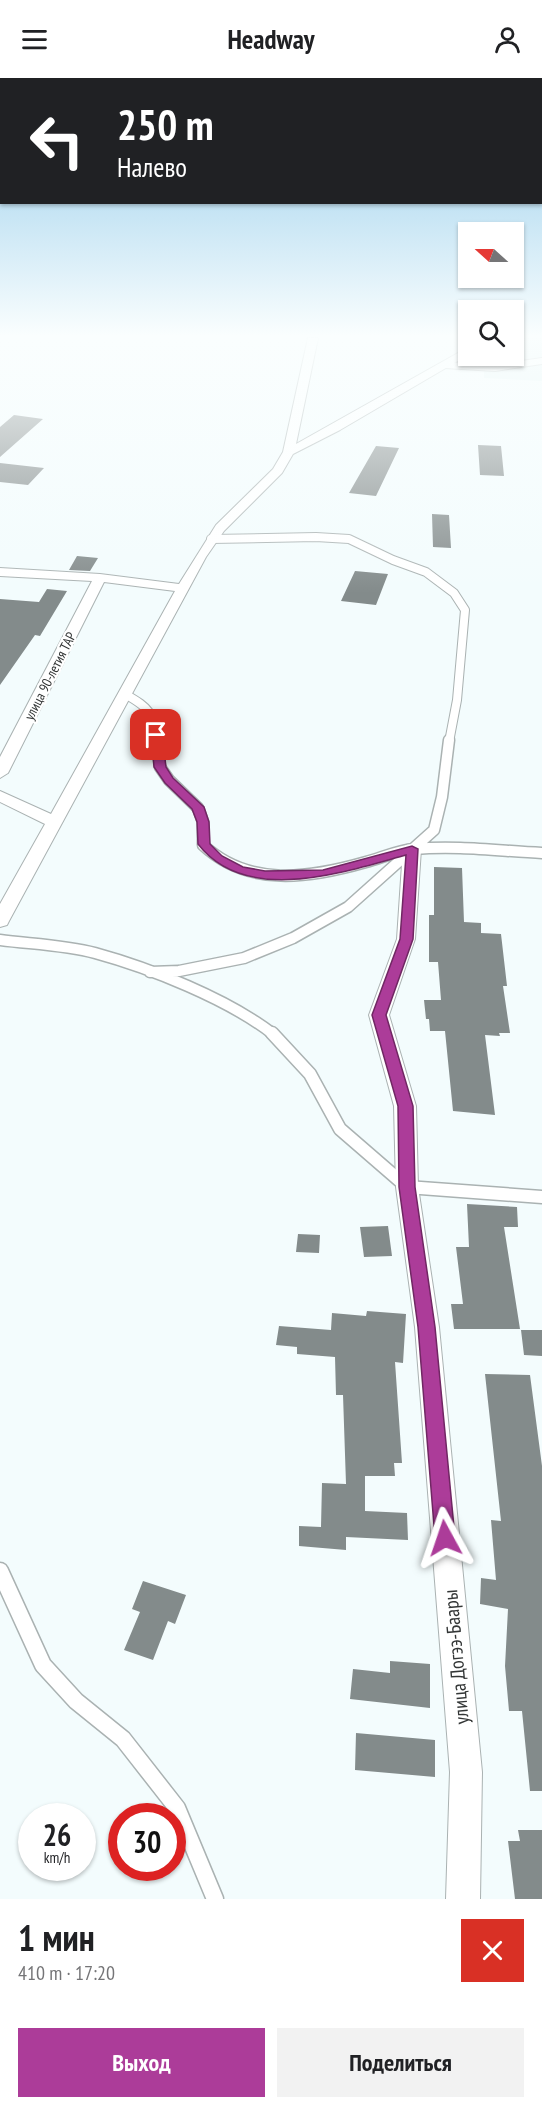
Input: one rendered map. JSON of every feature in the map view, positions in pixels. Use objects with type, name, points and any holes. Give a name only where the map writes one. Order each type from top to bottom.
[{"type":"street","points":[[0,921],[211,539],[278,471],[289,452],[295,423]]},
{"type":"street","points":[[289,452],[341,423]]},
{"type":"street","points":[[0,572],[183,588]]},
{"type":"street","name":"улица 90-летия ТАР","points":[[0,773],[100,579]]},
{"type":"street","points":[[0,796],[55,822]]},
{"type":"street","name":"улица Догээ-Баары","points":[[412,849],[406,939],[379,1015],[405,1106],[407,1187],[427,1327],[466,1772],[463,1899]]},
{"type":"lane","points":[[150,972],[179,971],[244,958],[293,938],[348,907],[435,830],[442,797],[445,759],[457,700],[465,610],[454,593],[426,572],[393,560],[349,539],[316,537],[211,539]]},
{"type":"lane","points":[[125,694],[140,703],[154,717],[160,767],[169,780],[198,807],[203,822],[204,844],[218,859],[240,870],[265,875],[323,874],[412,849],[452,848],[542,853]]},
{"type":"lane","points":[[0,940],[94,953],[150,972],[219,1001],[272,1033],[310,1074],[340,1129],[407,1187],[542,1197]]},
{"type":"lane","points":[[0,1571],[43,1665],[76,1701],[123,1738],[177,1808],[215,1899]]},
{"type":"building","points":[[5,423],[38,423],[0,457],[0,427]]},
{"type":"building","points":[[478,445],[501,446],[504,476],[480,475]]},
{"type":"building","points":[[376,446],[399,448],[376,496],[349,493]]},
{"type":"building","points":[[0,463],[44,468],[28,485],[0,482]]},
{"type":"building","points":[[432,514],[449,515],[451,548],[433,547]]},
{"type":"building","points":[[77,556],[98,558],[90,571],[69,570]]},
{"type":"building","points":[[355,571],[388,574],[376,605],[341,601]]},
{"type":"building","points":[[47,589],[67,591],[40,636],[35,635],[0,685],[0,599],[39,602]]},
{"type":"building","points":[[434,867],[462,868],[464,922],[481,923],[481,933],[501,934],[507,986],[503,986],[510,1033],[499,1033],[500,1036],[485,1035],[495,1115],[453,1111],[445,1031],[430,1031],[429,1019],[426,1019],[424,1000],[441,1000],[438,962],[429,962],[429,915],[434,915]]},
{"type":"building","points":[[467,1204],[517,1207],[518,1227],[504,1227],[520,1329],[454,1329],[451,1304],[463,1304],[456,1247],[469,1247]]},
{"type":"building","points":[[388,1226],[392,1256],[364,1257],[360,1227]]},
{"type":"building","points":[[298,1234],[320,1235],[319,1253],[296,1252]]},
{"type":"building","points":[[367,1311],[406,1314],[403,1363],[395,1362],[402,1463],[394,1463],[395,1476],[365,1476],[365,1511],[407,1513],[408,1540],[346,1537],[346,1550],[299,1546],[299,1526],[321,1527],[322,1483],[346,1484],[343,1395],[336,1395],[335,1357],[297,1354],[297,1347],[276,1345],[279,1326],[331,1330],[332,1313],[366,1316]]},
{"type":"building","points":[[521,1330],[542,1330],[542,1356],[524,1355]]},
{"type":"building","points":[[485,1374],[530,1375],[542,1466],[542,1791],[530,1791],[522,1711],[509,1711],[505,1666],[508,1609],[480,1604],[481,1578],[496,1580],[491,1520],[501,1521]]},
{"type":"building","points":[[143,1581],[186,1595],[175,1624],[168,1621],[153,1660],[124,1650],[140,1612],[132,1609]]},
{"type":"building","points":[[390,1661],[430,1664],[430,1708],[350,1699],[353,1669],[390,1673]]},
{"type":"building","points":[[356,1733],[435,1740],[435,1777],[355,1770]]},
{"type":"building","points":[[518,1830],[542,1830],[542,1899],[515,1899],[508,1841],[520,1841]]},
{"type":"route","points":[[156,735],[160,767],[169,780],[198,807],[203,822],[204,844],[218,859],[240,870],[265,875],[323,874],[412,849],[406,939],[379,1015],[405,1106],[407,1187],[427,1327],[445,1538]]}]
